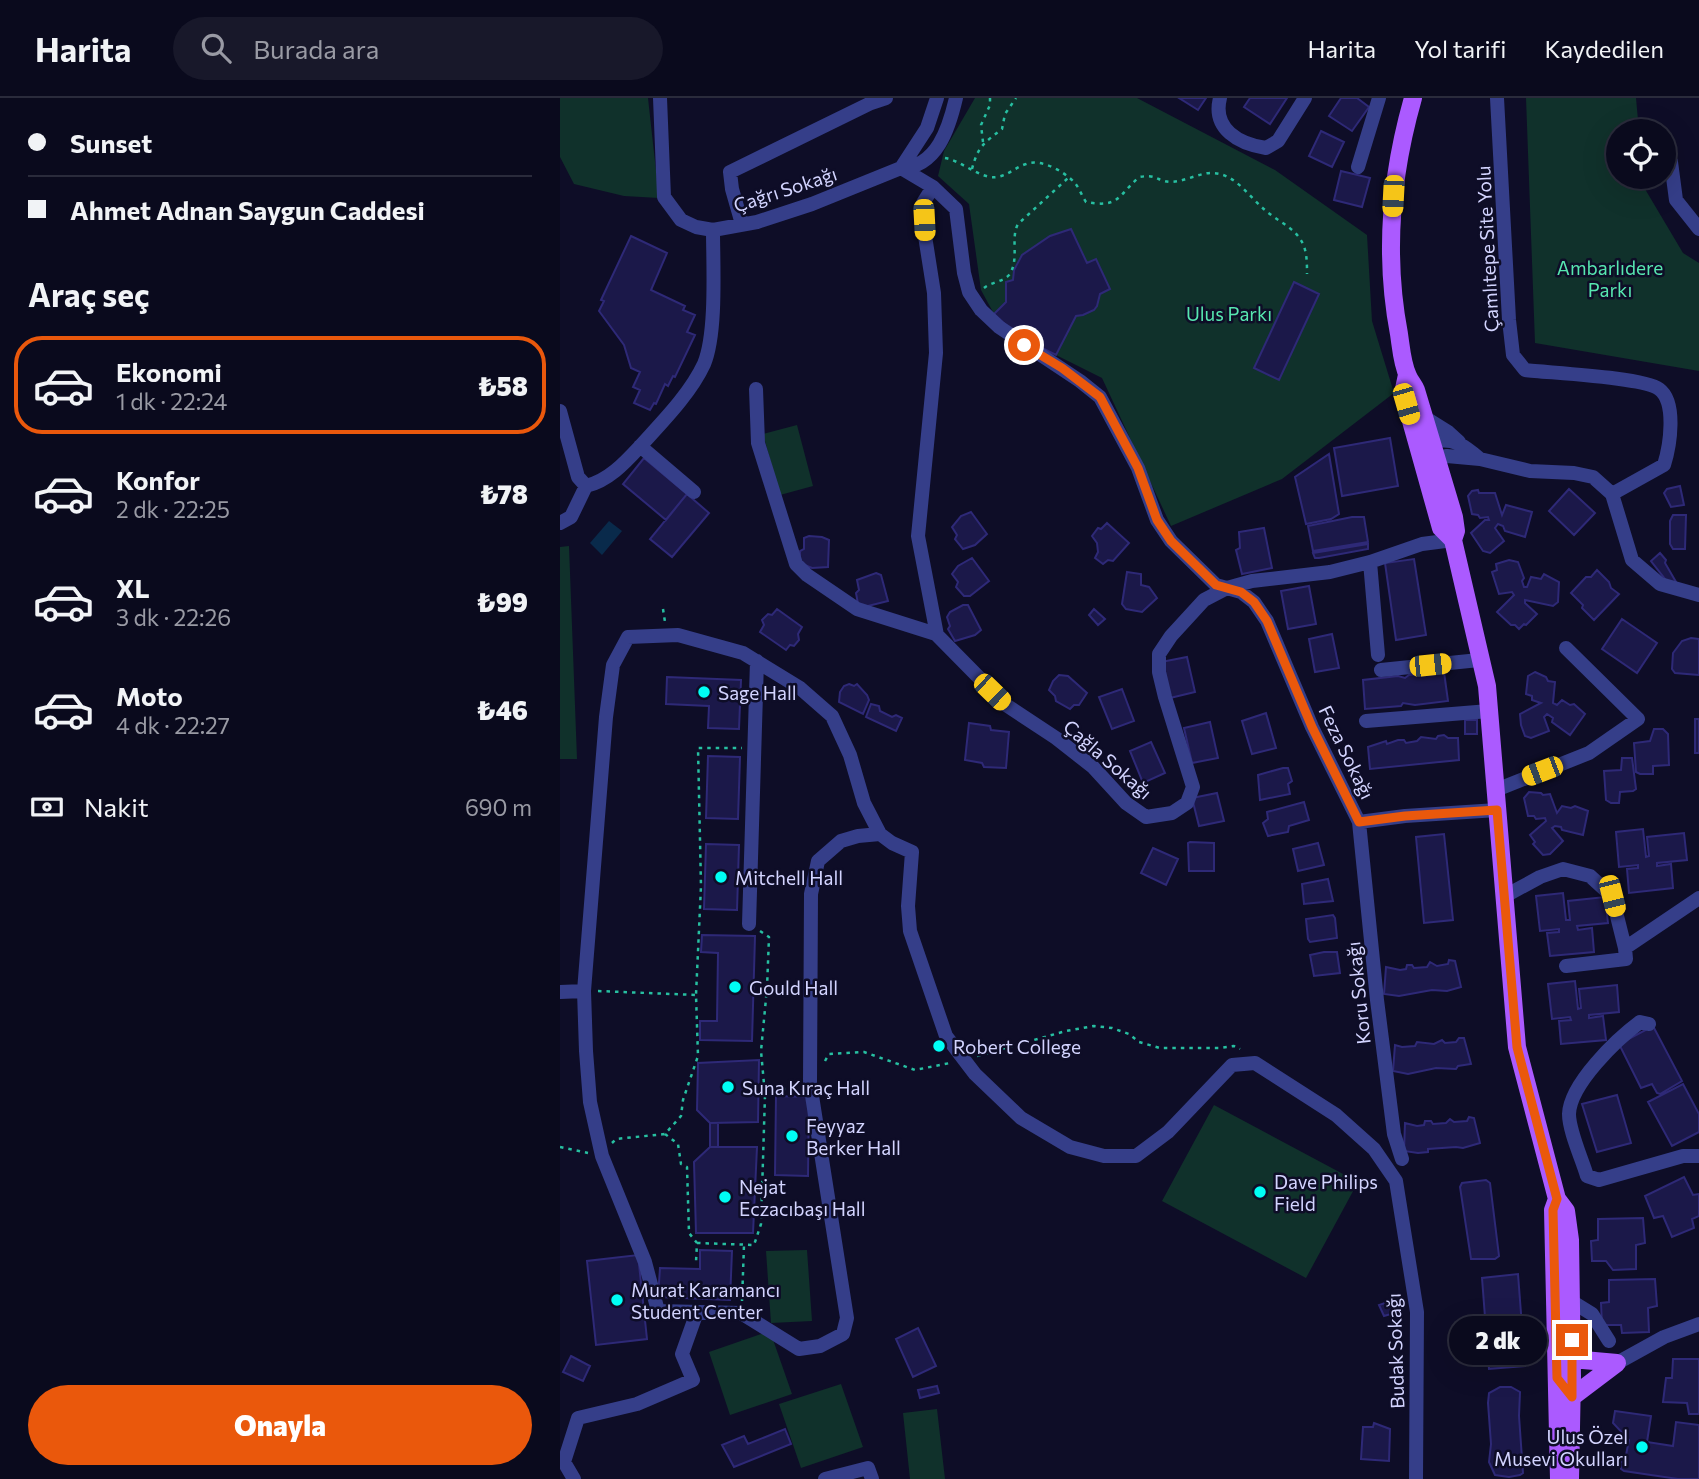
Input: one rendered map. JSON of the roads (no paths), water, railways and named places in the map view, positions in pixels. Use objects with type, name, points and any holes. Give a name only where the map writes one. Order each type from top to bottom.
[{"type":"main road","points":[[1413,98],[1403,135],[1393,196],[1390,260],[1392,295],[1407,375],[1416,390],[1424,418],[1441,528],[1453,540],[1487,685],[1517,1047],[1557,1199],[1566,1211],[1570,1240],[1570,1479]]},
{"type":"main road","points":[[1407,375],[1404,389],[1428,452]]},
{"type":"main road","points":[[1557,1199],[1553,1219],[1559,1479]]},
{"type":"main road","points":[[1557,1378],[1572,1359]]},
{"type":"main road","points":[[1572,1359],[1616,1363]]},
{"type":"main road","points":[[1572,1397],[1616,1363]]},
{"type":"main road","points":[[1557,1378],[1572,1397]]},
{"type":"street","name":"Çağrı Sokağı","points":[[660,98],[664,197],[681,220],[696,227],[713,230],[757,222],[901,169],[913,168],[931,155],[944,136],[956,98]]},
{"type":"street","points":[[742,224],[730,172],[870,100],[886,98]]},
{"type":"street","points":[[901,169],[927,128],[937,98]]},
{"type":"street","points":[[1220,98],[1217,111],[1226,130],[1252,146],[1266,148],[1278,141],[1305,98]]},
{"type":"street","points":[[1358,167],[1379,98]]},
{"type":"street","name":"Çamlıtepe Site Yolu","points":[[1497,98],[1513,355],[1525,370],[1635,381],[1659,388],[1670,403],[1670,447],[1664,466],[1612,494]]},
{"type":"street","name":"Feza Sokağı","points":[[901,169],[933,187],[956,209],[964,273],[969,292],[981,310],[999,327],[1071,374],[1100,397],[1138,468],[1157,520],[1171,541],[1216,585],[1241,592],[1248,597],[1267,621],[1312,727],[1359,822],[1497,810]]},
{"type":"street","points":[[933,187],[923,203],[934,293],[936,353],[918,536],[937,635]]},
{"type":"street","points":[[1675,189],[1676,200],[1699,229]]},
{"type":"street","points":[[586,486],[598,483],[618,468],[639,446],[679,401],[704,362],[709,349],[713,230]]},
{"type":"street","name":"Çağla Sokağı","points":[[756,389],[758,443],[796,564],[807,575],[857,609],[937,635],[961,663],[1006,705],[1056,738],[1093,767],[1126,803],[1146,817],[1172,813],[1187,803],[1193,787],[1165,697],[1159,671],[1159,654],[1171,636],[1204,600],[1227,588],[1330,572],[1422,544],[1453,540]]},
{"type":"street","points":[[560,411],[578,477],[586,486]]},
{"type":"street","points":[[1424,418],[1448,432],[1480,459]]},
{"type":"street","points":[[1428,452],[1440,440],[1459,442]]},
{"type":"street","points":[[639,446],[694,492]]},
{"type":"street","points":[[1428,452],[1480,459],[1530,471],[1574,473],[1592,477],[1612,494],[1632,559],[1660,584],[1699,595]]},
{"type":"street","points":[[560,523],[571,517],[586,486]]},
{"type":"street","points":[[1370,562],[1378,655]]},
{"type":"street","points":[[677,635],[743,653],[800,688],[832,716],[850,755],[864,803],[880,834],[841,841],[818,861],[811,894],[810,1079],[847,1318],[843,1334],[820,1346],[799,1349],[741,1313],[658,1311],[645,1262],[602,1156],[590,1102],[584,991],[606,717],[613,665],[628,637],[677,635]]},
{"type":"street","points":[[1496,790],[1589,753],[1638,719],[1566,648]]},
{"type":"street","points":[[1381,670],[1479,660]]},
{"type":"street","points":[[749,924],[757,661]]},
{"type":"street","points":[[1366,721],[1489,711]]},
{"type":"street","name":"Koru Sokağı","points":[[1359,822],[1394,1134],[1402,1159]]},
{"type":"street","name":"Budak Sokağı","points":[[880,834],[912,852],[908,906],[910,930],[946,1036],[975,1074],[1021,1118],[1070,1147],[1104,1156],[1136,1156],[1168,1132],[1232,1065],[1255,1063],[1336,1115],[1374,1149],[1396,1181],[1417,1312],[1416,1479]]},
{"type":"street","points":[[1505,896],[1540,877],[1563,869],[1590,876],[1612,896],[1626,959],[1566,967]]},
{"type":"street","points":[[1625,948],[1699,898]]},
{"type":"street","points":[[562,992],[584,991]]},
{"type":"street","points":[[1649,1024],[1640,1022],[1616,1043],[1582,1083],[1570,1104],[1569,1118],[1587,1176],[1599,1181],[1683,1156],[1699,1156]]},
{"type":"street","points":[[1571,1301],[1592,1314],[1609,1341]]},
{"type":"street","points":[[573,1479],[564,1462],[578,1418],[637,1404],[693,1380],[682,1354],[697,1312]]},
{"type":"street","points":[[1616,1363],[1664,1337],[1699,1324]]},
{"type":"street","points":[[825,1479],[868,1468],[872,1479]]},
{"type":"water","points":[[609,521],[622,531],[602,555],[590,543]]},
{"type":"place","name":"Sage Hall","points":[[704,692]]},
{"type":"place","name":"Mitchell Hall","points":[[721,877]]},
{"type":"place","name":"Gould Hall","points":[[735,987]]},
{"type":"place","name":"Robert College","points":[[939,1046]]},
{"type":"place","name":"Suna Kıraç Hall","points":[[728,1087]]},
{"type":"place","name":"Feyyaz Berker Hall","points":[[792,1136]]},
{"type":"place","name":"Dave Philips Field","points":[[1260,1192]]},
{"type":"place","name":"Nejat Eczacıbaşı Hall","points":[[725,1197]]},
{"type":"place","name":"Murat Karamancı Student Center","points":[[617,1300]]},
{"type":"place","name":"Ulus Özel Musevi Okulları","points":[[1642,1447]]},
{"type":"park label","name":"Ambarlıdere Parkı","points":[[1610,278]]},
{"type":"park label","name":"Ulus Parkı","points":[[1229,313]]}]
